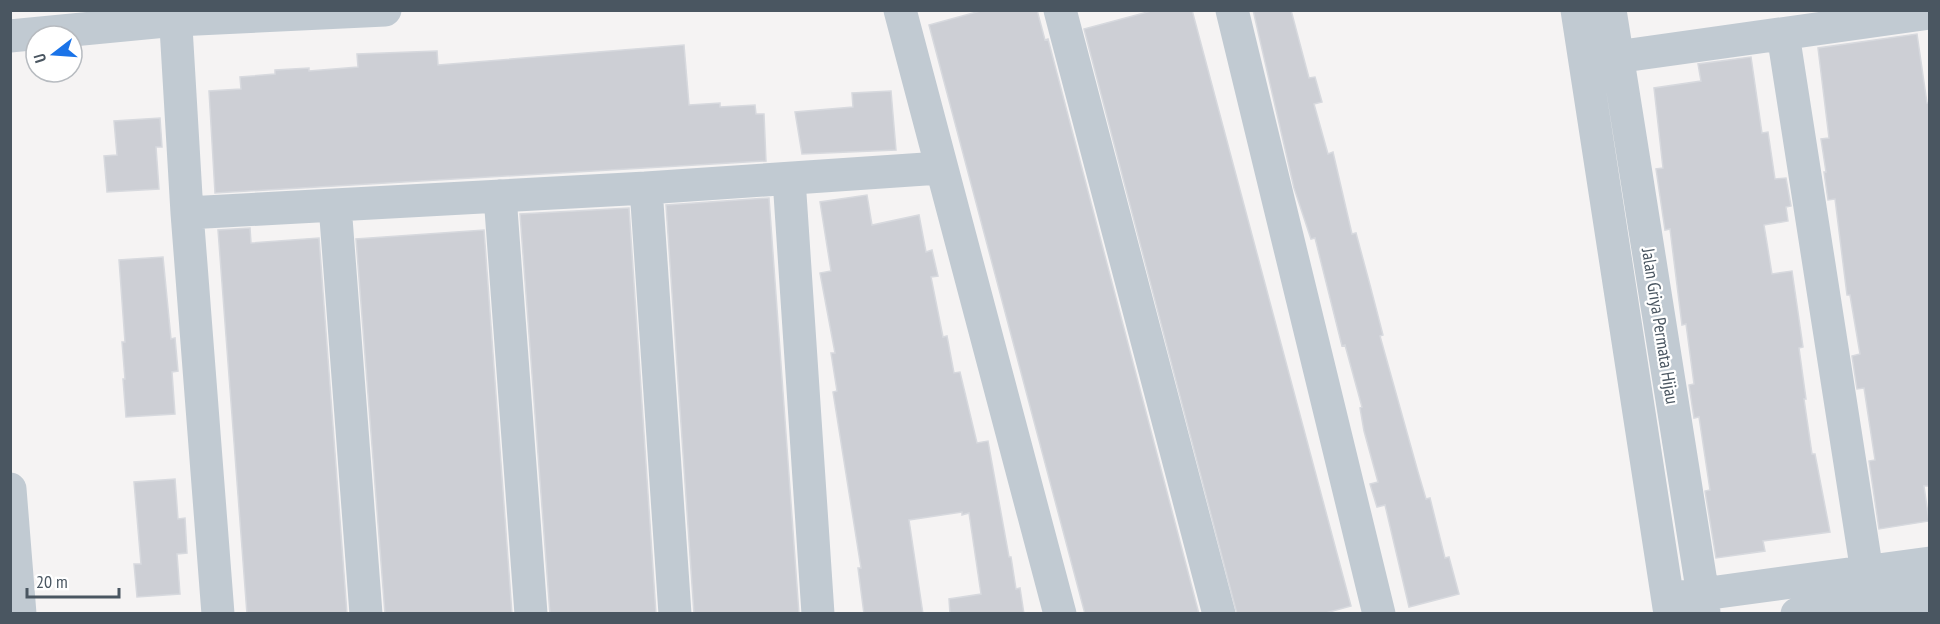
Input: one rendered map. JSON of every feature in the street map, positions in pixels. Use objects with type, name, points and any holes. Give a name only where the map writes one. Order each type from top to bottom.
[{"type":"street","points":[[10,36],[176,15],[385,10]]},
{"type":"street","points":[[900,10],[1060,614]]},
{"type":"street","points":[[1060,10],[1219,614]]},
{"type":"street","points":[[1232,10],[1379,614]]},
{"type":"street","name":"Jalan Griya Permata Hijau","points":[[1577,10],[1601,61],[1704,604]]},
{"type":"street","name":"Jalan Griya Permata Hijau","points":[[1610,10],[1601,61],[1669,606],[1704,604],[1867,572],[1929,563]]},
{"type":"street","points":[[1601,61],[1929,14]]},
{"type":"street","points":[[176,15],[187,213],[218,614]]},
{"type":"street","points":[[1783,34],[1867,572]]},
{"type":"street","points":[[187,213],[646,188],[940,168]]},
{"type":"street","points":[[789,179],[818,614]]},
{"type":"street","points":[[646,188],[675,614]]},
{"type":"street","points":[[500,196],[531,614]]},
{"type":"street","points":[[335,205],[366,614]]},
{"type":"street","points":[[10,489],[20,614]]},
{"type":"street","points":[[1797,614],[1929,595]]},
{"type":"building","points":[[984,10],[1037,10],[1045,40],[1048,39],[1199,614],[1085,614],[929,25]]},
{"type":"building","points":[[1155,10],[1192,10],[1351,606],[1322,614],[1237,614],[1084,29]]},
{"type":"building","points":[[1253,10],[1291,10],[1309,78],[1315,77],[1322,102],[1314,104],[1328,154],[1333,152],[1352,234],[1356,233],[1383,335],[1380,336],[1418,472],[1426,499],[1430,498],[1445,558],[1449,557],[1459,594],[1409,607],[1385,505],[1377,507],[1370,484],[1378,482],[1364,431],[1360,408],[1362,407],[1345,345],[1342,346],[1315,238],[1311,239],[1294,188]]},
{"type":"building","points":[[1917,34],[1927,103],[1929,103],[1929,486],[1924,486],[1929,521],[1879,529],[1869,461],[1875,460],[1864,388],[1857,389],[1852,356],[1860,354],[1850,295],[1847,295],[1835,199],[1828,200],[1824,172],[1826,172],[1821,139],[1829,138],[1818,48]]},
{"type":"building","points":[[684,45],[689,105],[720,103],[720,107],[755,105],[756,114],[764,114],[766,161],[215,193],[209,91],[241,89],[240,77],[275,74],[275,70],[309,68],[309,71],[358,67],[357,54],[437,51],[438,65]]},
{"type":"building","points":[[1751,57],[1762,133],[1768,132],[1775,179],[1786,178],[1791,206],[1786,207],[1788,221],[1764,225],[1772,274],[1792,271],[1803,347],[1799,348],[1812,454],[1815,454],[1830,532],[1763,541],[1765,551],[1716,558],[1705,491],[1710,490],[1699,417],[1694,418],[1689,385],[1694,384],[1686,324],[1682,325],[1670,229],[1665,230],[1656,169],[1663,168],[1654,88],[1701,81],[1698,64]]},
{"type":"building","points":[[891,91],[896,150],[802,154],[795,112],[853,107],[852,93]]},
{"type":"building","points":[[160,118],[162,147],[156,147],[159,189],[107,192],[104,156],[117,155],[114,121]]},
{"type":"building","points":[[867,195],[872,225],[919,215],[926,252],[932,250],[938,276],[931,277],[943,337],[947,336],[954,373],[960,372],[977,443],[988,441],[1009,557],[1011,557],[1016,589],[1020,588],[1024,614],[950,614],[949,599],[981,594],[969,513],[962,515],[962,512],[909,520],[923,614],[864,614],[858,568],[861,568],[833,392],[837,391],[831,353],[835,353],[820,273],[831,271],[820,202]]},
{"type":"building","points":[[769,198],[799,614],[694,614],[666,205]]},
{"type":"building","points":[[629,208],[656,614],[550,614],[520,214]]},
{"type":"building","points":[[250,228],[251,243],[319,238],[347,614],[247,614],[218,230]]},
{"type":"building","points":[[484,230],[512,614],[385,614],[356,239]]},
{"type":"building","points":[[163,257],[171,339],[175,338],[178,371],[172,372],[175,414],[126,417],[122,342],[125,342],[119,260]]},
{"type":"building","points":[[175,479],[178,519],[185,518],[187,553],[177,554],[180,594],[137,597],[134,564],[141,564],[134,482]]}]
